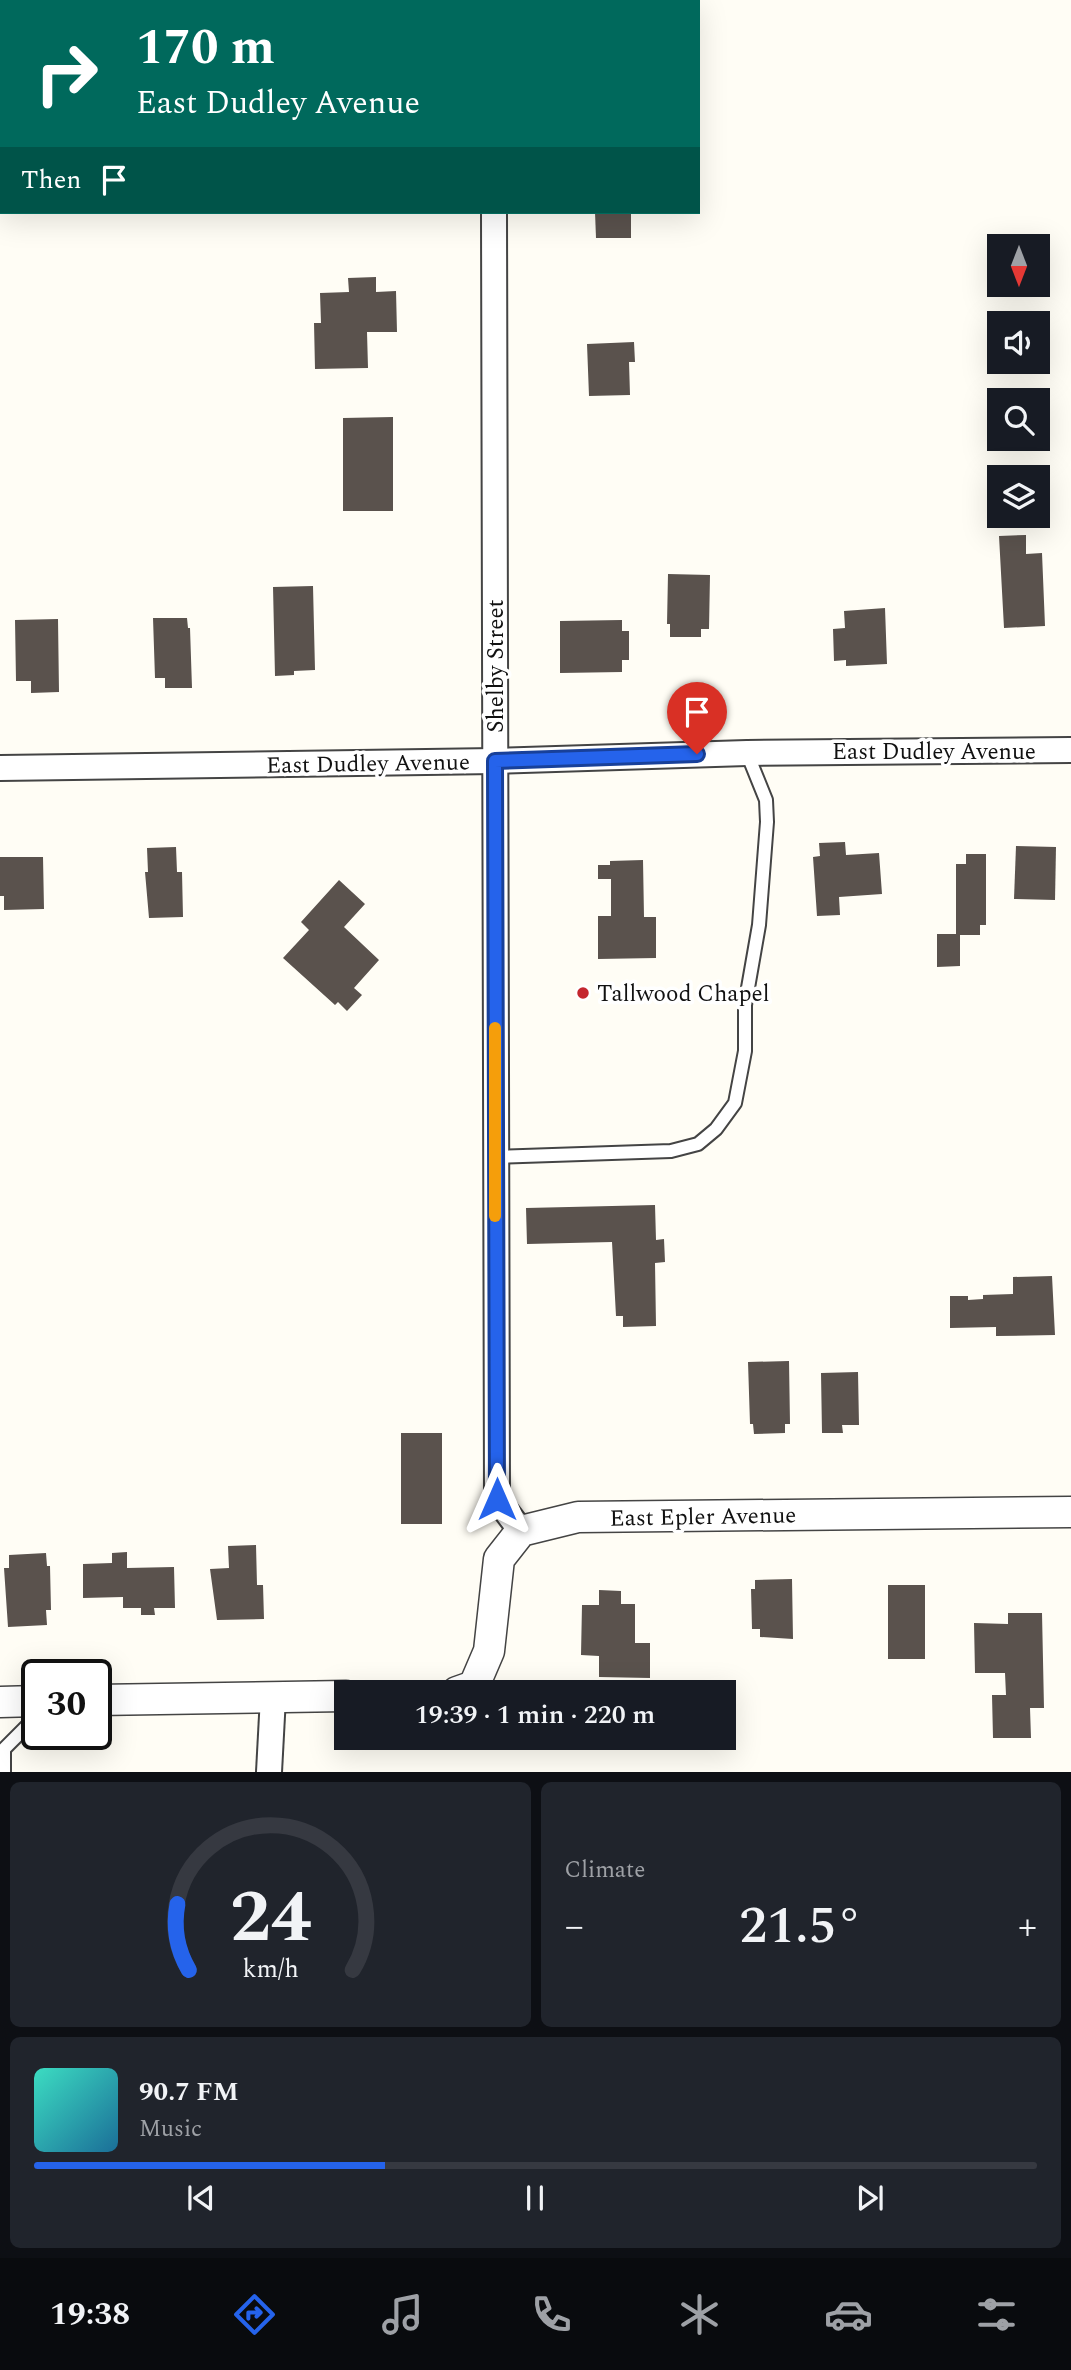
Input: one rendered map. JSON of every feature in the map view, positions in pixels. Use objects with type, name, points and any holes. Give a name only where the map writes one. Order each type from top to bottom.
[{"type":"street","name":"Shelby Street","points":[[494,214],[497,1499],[521,1531]]},
{"type":"street","name":"East Dudley Avenue","points":[[0,768],[495,761],[747,752],[1071,750]]},
{"type":"street","name":"East Epler Avenue","points":[[521,1531],[578,1517],[1071,1512]]},
{"type":"street","points":[[477,1680],[489,1651],[499,1559],[521,1531]]},
{"type":"street","points":[[112,1700],[334,1696]]},
{"type":"street","points":[[269,1772],[273,1697]]},
{"type":"street","points":[[0,1702],[21,1701]]},
{"type":"lane","points":[[495,1157],[671,1151],[698,1144],[716,1129],[735,1103],[745,1051],[745,1005],[759,925],[767,822],[766,800],[747,752]]},
{"type":"lane","points":[[4,1772],[4,1749],[21,1732]]},
{"type":"building","points":[[595,214],[631,214],[631,238],[596,238]]},
{"type":"building","points":[[376,277],[376,292],[396,291],[397,332],[367,332],[368,368],[315,369],[314,323],[321,323],[320,293],[349,292],[348,278]]},
{"type":"building","points":[[634,342],[635,362],[629,362],[630,395],[589,396],[587,344]]},
{"type":"building","points":[[393,417],[393,511],[343,511],[343,418]]},
{"type":"building","points":[[1026,535],[1026,554],[1042,553],[1045,626],[1004,628],[999,536]]},
{"type":"building","points":[[668,574],[710,575],[709,629],[701,629],[701,637],[670,637],[670,624],[667,624]]},
{"type":"building","points":[[313,586],[315,670],[294,671],[294,675],[275,676],[273,587]]},
{"type":"building","points":[[885,608],[887,664],[846,666],[846,660],[834,661],[833,629],[845,628],[844,611]]},
{"type":"building","points":[[153,618],[187,618],[190,628],[192,688],[165,688],[165,678],[155,678]]},
{"type":"building","points":[[58,619],[59,692],[31,693],[31,681],[16,681],[15,620]]},
{"type":"building","points":[[622,620],[622,631],[629,631],[629,660],[622,660],[622,672],[560,673],[560,621]]},
{"type":"building","points":[[845,842],[846,855],[879,853],[882,894],[839,897],[840,915],[817,916],[813,857],[820,856],[819,843]]},
{"type":"building","points":[[1016,846],[1056,847],[1055,900],[1014,899]]},
{"type":"building","points":[[176,847],[177,872],[182,872],[183,917],[149,918],[145,872],[148,872],[147,848]]},
{"type":"building","points":[[966,854],[986,854],[986,925],[980,925],[980,935],[960,935],[960,966],[937,967],[937,934],[956,934],[956,864],[966,864]]},
{"type":"building","points":[[0,857],[43,857],[44,909],[4,910],[4,896],[0,896]]},
{"type":"building","points":[[643,860],[644,917],[656,917],[656,958],[598,959],[598,916],[611,916],[611,879],[598,879],[598,865],[610,865],[610,861]]},
{"type":"building","points":[[339,880],[365,904],[344,927],[379,960],[354,988],[362,995],[347,1011],[338,1002],[335,1005],[283,958],[309,930],[301,922]]},
{"type":"building","points":[[655,1205],[656,1240],[664,1239],[665,1262],[655,1263],[656,1326],[623,1327],[623,1316],[616,1316],[612,1242],[527,1244],[526,1208]]},
{"type":"building","points":[[1052,1276],[1055,1335],[996,1336],[996,1327],[950,1328],[950,1296],[968,1296],[968,1300],[983,1299],[983,1295],[1013,1294],[1013,1277]]},
{"type":"building","points":[[789,1361],[790,1424],[785,1424],[785,1433],[754,1434],[753,1424],[750,1424],[748,1362]]},
{"type":"building","points":[[858,1372],[859,1425],[842,1425],[843,1433],[822,1433],[821,1373]]},
{"type":"building","points":[[401,1433],[442,1433],[442,1524],[401,1524]]},
{"type":"building","points":[[256,1545],[257,1585],[263,1585],[264,1619],[217,1620],[210,1569],[229,1568],[228,1546]]},
{"type":"building","points":[[127,1552],[127,1568],[174,1567],[175,1608],[154,1608],[155,1615],[141,1615],[141,1608],[123,1608],[123,1597],[83,1598],[83,1564],[112,1563],[112,1553]]},
{"type":"building","points":[[46,1553],[47,1566],[50,1566],[51,1610],[46,1610],[47,1625],[8,1627],[4,1568],[9,1568],[9,1555]]},
{"type":"building","points":[[792,1579],[793,1639],[760,1637],[760,1629],[752,1629],[751,1589],[755,1589],[755,1580]]},
{"type":"building","points":[[888,1585],[925,1585],[925,1659],[888,1659]]},
{"type":"building","points":[[599,1590],[621,1591],[621,1604],[635,1604],[635,1643],[650,1643],[650,1678],[599,1677],[599,1656],[581,1655],[582,1605],[599,1605]]},
{"type":"building","points":[[1008,1613],[1042,1613],[1044,1708],[1030,1708],[1031,1738],[993,1738],[992,1695],[1006,1695],[1005,1673],[975,1673],[974,1623],[1008,1624]]},
{"type":"slow traffic","points":[[495,1028],[495,1216]]},
{"type":"place","name":"Tallwood Chapel","points":[[583,993]]},
{"type":"route","points":[[497,1499],[495,761],[697,754]]}]
